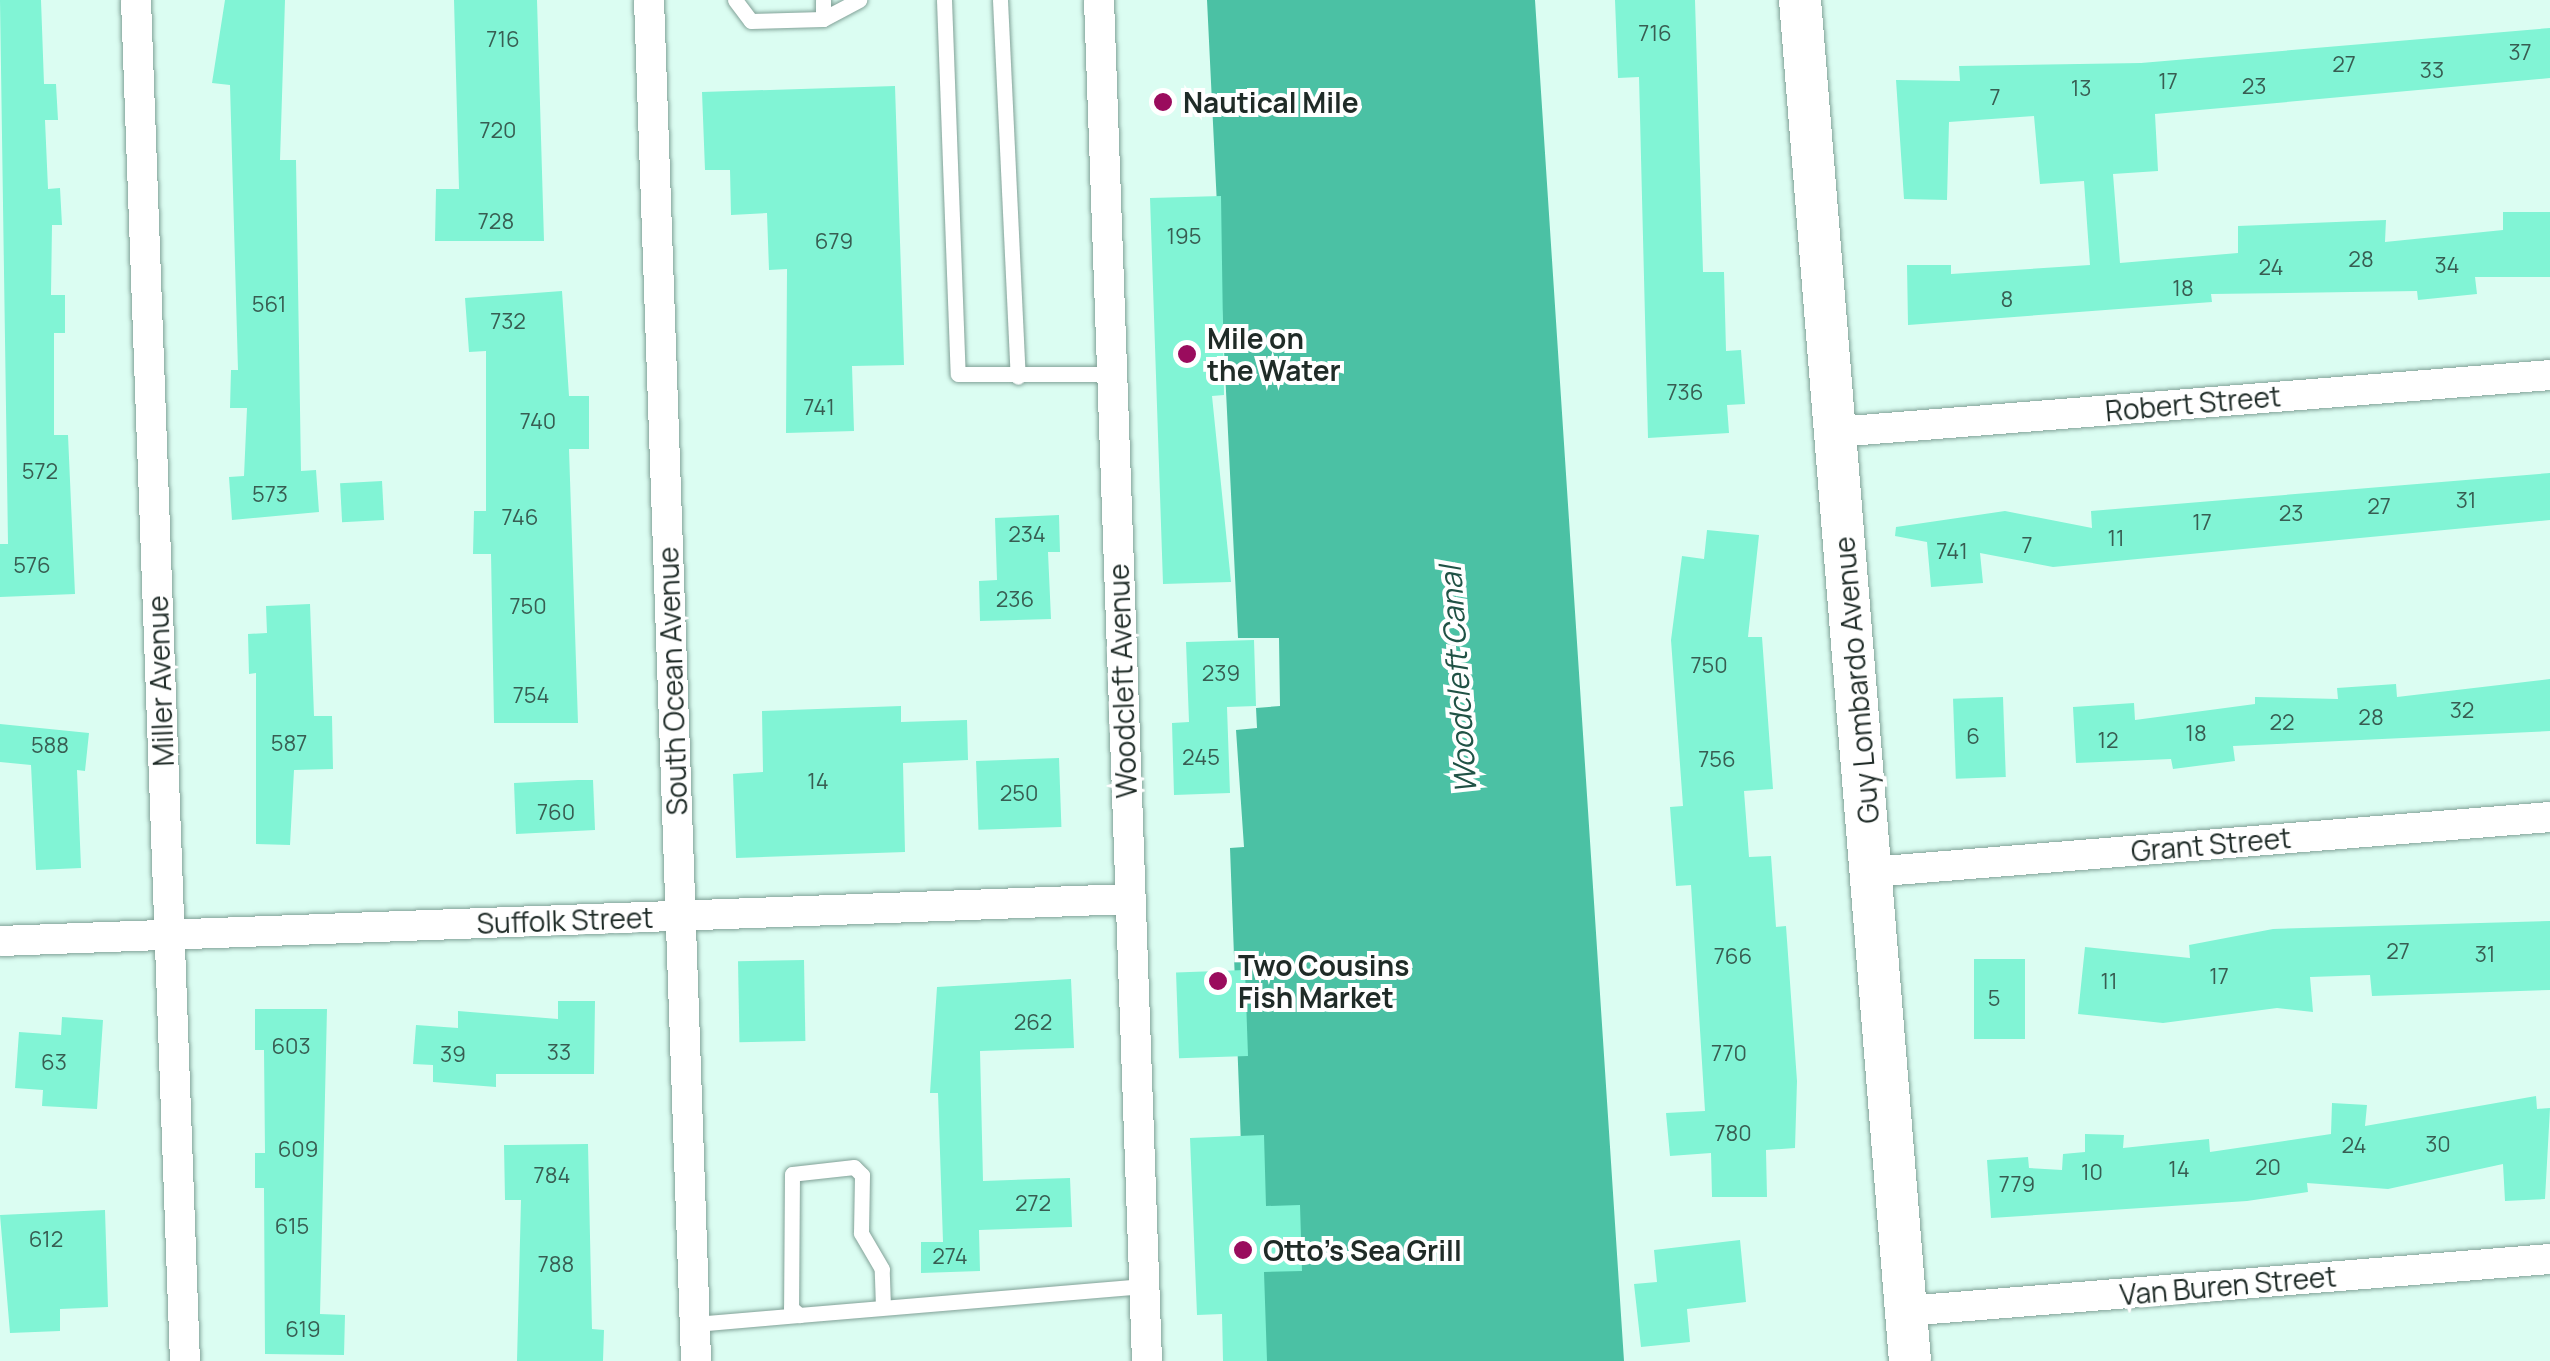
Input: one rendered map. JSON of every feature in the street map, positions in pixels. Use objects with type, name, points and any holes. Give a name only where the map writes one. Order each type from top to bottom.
[{"type":"street","name":"Miller Avenue","points":[[136,0],[185,1361]]},
{"type":"street","name":"South Ocean Avenue","points":[[649,0],[696,1361]]},
{"type":"street","name":"Woodcleft Avenue","points":[[1099,0],[1147,1361]]},
{"type":"street","name":"Guy Lombardo Avenue","points":[[1800,0],[1910,1361]]},
{"type":"street","name":"Robert Street","points":[[1836,432],[2550,374]]},
{"type":"street","name":"Grant Street","points":[[1871,872],[2550,816]]},
{"type":"street","name":"Suffolk Street","points":[[0,941],[1130,899]]},
{"type":"street","name":"Van Buren Street","points":[[1906,1311],[2550,1259]]},
{"type":"lane","points":[[735,0],[741,20],[823,19],[859,0]]},
{"type":"lane","points":[[822,0],[823,19]]},
{"type":"lane","points":[[944,0],[958,374],[1112,374]]},
{"type":"lane","points":[[1000,0],[1018,377]]},
{"type":"lane","points":[[799,1315],[791,1308],[788,1182],[804,1168],[862,1175],[861,1233],[882,1269],[883,1307]]},
{"type":"lane","points":[[695,1324],[1144,1286]]},
{"type":"water","name":"Woodcleft Canal","points":[[1207,0],[1535,0],[1624,1361],[1249,1361],[1230,848],[1244,847],[1236,730],[1257,728],[1256,708],[1280,706],[1279,638],[1238,638]]},
{"type":"building","points":[[0,0],[41,0],[44,84],[56,84],[58,120],[45,120],[48,189],[60,188],[62,225],[52,225],[51,295],[65,295],[65,333],[54,333],[54,435],[68,435],[75,594],[0,597],[0,544],[8,544]]},
{"type":"building","points":[[225,0],[285,0],[280,160],[296,160],[301,471],[316,470],[319,512],[232,520],[229,477],[244,476],[247,408],[230,408],[231,370],[238,370],[230,85],[212,83]]},
{"type":"building","points":[[454,0],[537,0],[544,241],[435,241],[436,189],[459,189]]},
{"type":"building","points":[[1615,0],[1695,0],[1703,272],[1724,272],[1726,351],[1741,350],[1745,404],[1727,405],[1729,433],[1648,438],[1639,77],[1618,78]]},
{"type":"building","points":[[2550,28],[2550,78],[2155,114],[2158,171],[2113,174],[2120,263],[2238,253],[2238,226],[2386,220],[2385,242],[2503,230],[2503,212],[2550,212],[2550,277],[2475,277],[2477,294],[2418,300],[2417,291],[2211,294],[2212,302],[1908,325],[1907,265],[1951,265],[1951,274],[2090,265],[2084,181],[2040,184],[2034,116],[1949,122],[1947,200],[1904,199],[1896,80],[1960,81],[1959,66],[2141,63]]},
{"type":"building","points":[[895,86],[904,365],[852,366],[854,431],[786,433],[787,269],[769,270],[767,213],[731,215],[730,170],[705,170],[702,92]]},
{"type":"building","points":[[1221,196],[1224,395],[1212,396],[1231,582],[1163,584],[1150,198]]},
{"type":"building","points":[[562,291],[569,396],[589,396],[589,449],[569,449],[578,723],[494,723],[491,554],[473,554],[474,511],[486,511],[486,351],[469,352],[465,298]]},
{"type":"building","points":[[2550,473],[2550,520],[2053,567],[1980,553],[1983,583],[1931,587],[1927,542],[1895,536],[1896,527],[2005,511],[2092,528],[2091,511]]},
{"type":"building","points":[[382,481],[384,520],[342,522],[340,483]]},
{"type":"building","points":[[1059,515],[1060,552],[1048,552],[1051,619],[980,621],[979,581],[997,580],[995,518]]},
{"type":"building","points":[[1707,530],[1759,535],[1748,637],[1762,637],[1773,789],[1744,791],[1749,857],[1771,856],[1776,927],[1786,926],[1797,1081],[1795,1148],[1766,1150],[1767,1197],[1712,1197],[1711,1153],[1670,1156],[1666,1113],[1705,1111],[1691,885],[1676,886],[1670,807],[1683,806],[1671,640],[1682,556],[1704,559]]},
{"type":"building","points":[[310,604],[314,716],[332,716],[333,769],[294,770],[290,845],[256,844],[256,673],[249,674],[248,634],[267,633],[266,606]]},
{"type":"building","points":[[1254,640],[1256,706],[1227,707],[1230,793],[1174,795],[1172,723],[1189,722],[1186,642]]},
{"type":"building","points":[[2550,679],[2550,731],[2233,746],[2235,761],[2173,769],[2171,759],[2076,763],[2073,707],[2134,703],[2135,720],[2255,704],[2255,697],[2338,699],[2337,688],[2396,684],[2397,697]]},
{"type":"building","points":[[2003,697],[2006,777],[1956,779],[1953,699]]},
{"type":"building","points":[[901,706],[901,722],[967,720],[968,760],[903,763],[905,852],[736,858],[733,774],[763,772],[762,711]]},
{"type":"building","points":[[0,724],[89,733],[85,771],[77,770],[81,868],[36,870],[31,765],[0,762]]},
{"type":"building","points":[[1059,758],[1061,827],[978,830],[976,761]]},
{"type":"building","points":[[593,780],[595,830],[516,834],[514,783]]},
{"type":"building","points":[[2550,921],[2550,990],[2372,996],[2370,975],[2310,977],[2313,1012],[2277,1008],[2163,1023],[2078,1014],[2085,947],[2190,958],[2189,945],[2273,929]]},
{"type":"building","points":[[1974,959],[2025,959],[2025,1039],[1974,1039]]},
{"type":"building","points":[[804,960],[805,1041],[739,1042],[738,961]]},
{"type":"building","name":"Two Cousins Fish Market","points":[[1245,970],[1248,1056],[1179,1058],[1176,972]]},
{"type":"building","points":[[1071,979],[1074,1048],[980,1051],[983,1181],[1070,1178],[1072,1227],[979,1230],[980,1271],[921,1273],[921,1242],[943,1242],[938,1093],[930,1093],[937,987]]},
{"type":"building","points":[[558,1001],[595,1001],[594,1074],[496,1074],[496,1087],[433,1082],[433,1065],[413,1064],[416,1025],[458,1028],[458,1011],[558,1019]]},
{"type":"building","points":[[255,1009],[327,1009],[320,1314],[345,1315],[344,1355],[265,1354],[264,1188],[255,1188],[255,1153],[265,1153],[264,1050],[255,1050]]},
{"type":"building","points":[[62,1017],[103,1020],[97,1109],[42,1106],[43,1090],[15,1088],[19,1032],[61,1035]]},
{"type":"building","points":[[2536,1096],[2537,1109],[2550,1108],[2545,1199],[2505,1201],[2503,1164],[2388,1189],[2307,1183],[2308,1192],[2247,1201],[1991,1218],[1987,1160],[2028,1157],[2029,1168],[2062,1170],[2063,1154],[2085,1152],[2085,1134],[2124,1135],[2123,1148],[2209,1139],[2210,1152],[2331,1134],[2332,1103],[2367,1105],[2365,1126]]},
{"type":"building","points":[[1264,1135],[1266,1206],[1300,1205],[1302,1271],[1264,1272],[1267,1361],[1223,1361],[1222,1314],[1197,1315],[1190,1138]]},
{"type":"building","points":[[588,1144],[592,1329],[604,1330],[603,1361],[517,1361],[521,1200],[505,1200],[504,1145]]},
{"type":"building","points":[[105,1210],[108,1307],[60,1309],[60,1331],[10,1333],[0,1215]]},
{"type":"building","points":[[1740,1240],[1746,1302],[1687,1309],[1690,1342],[1641,1347],[1634,1284],[1657,1282],[1654,1250]]},
{"type":"place","name":"Nautical Mile","points":[[1163,102]]},
{"type":"place","name":"Mile on the Water","points":[[1187,354]]},
{"type":"place","name":"Two Cousins Fish Market","points":[[1218,981]]},
{"type":"place","name":"Otto's Sea Grill","points":[[1243,1250]]}]
